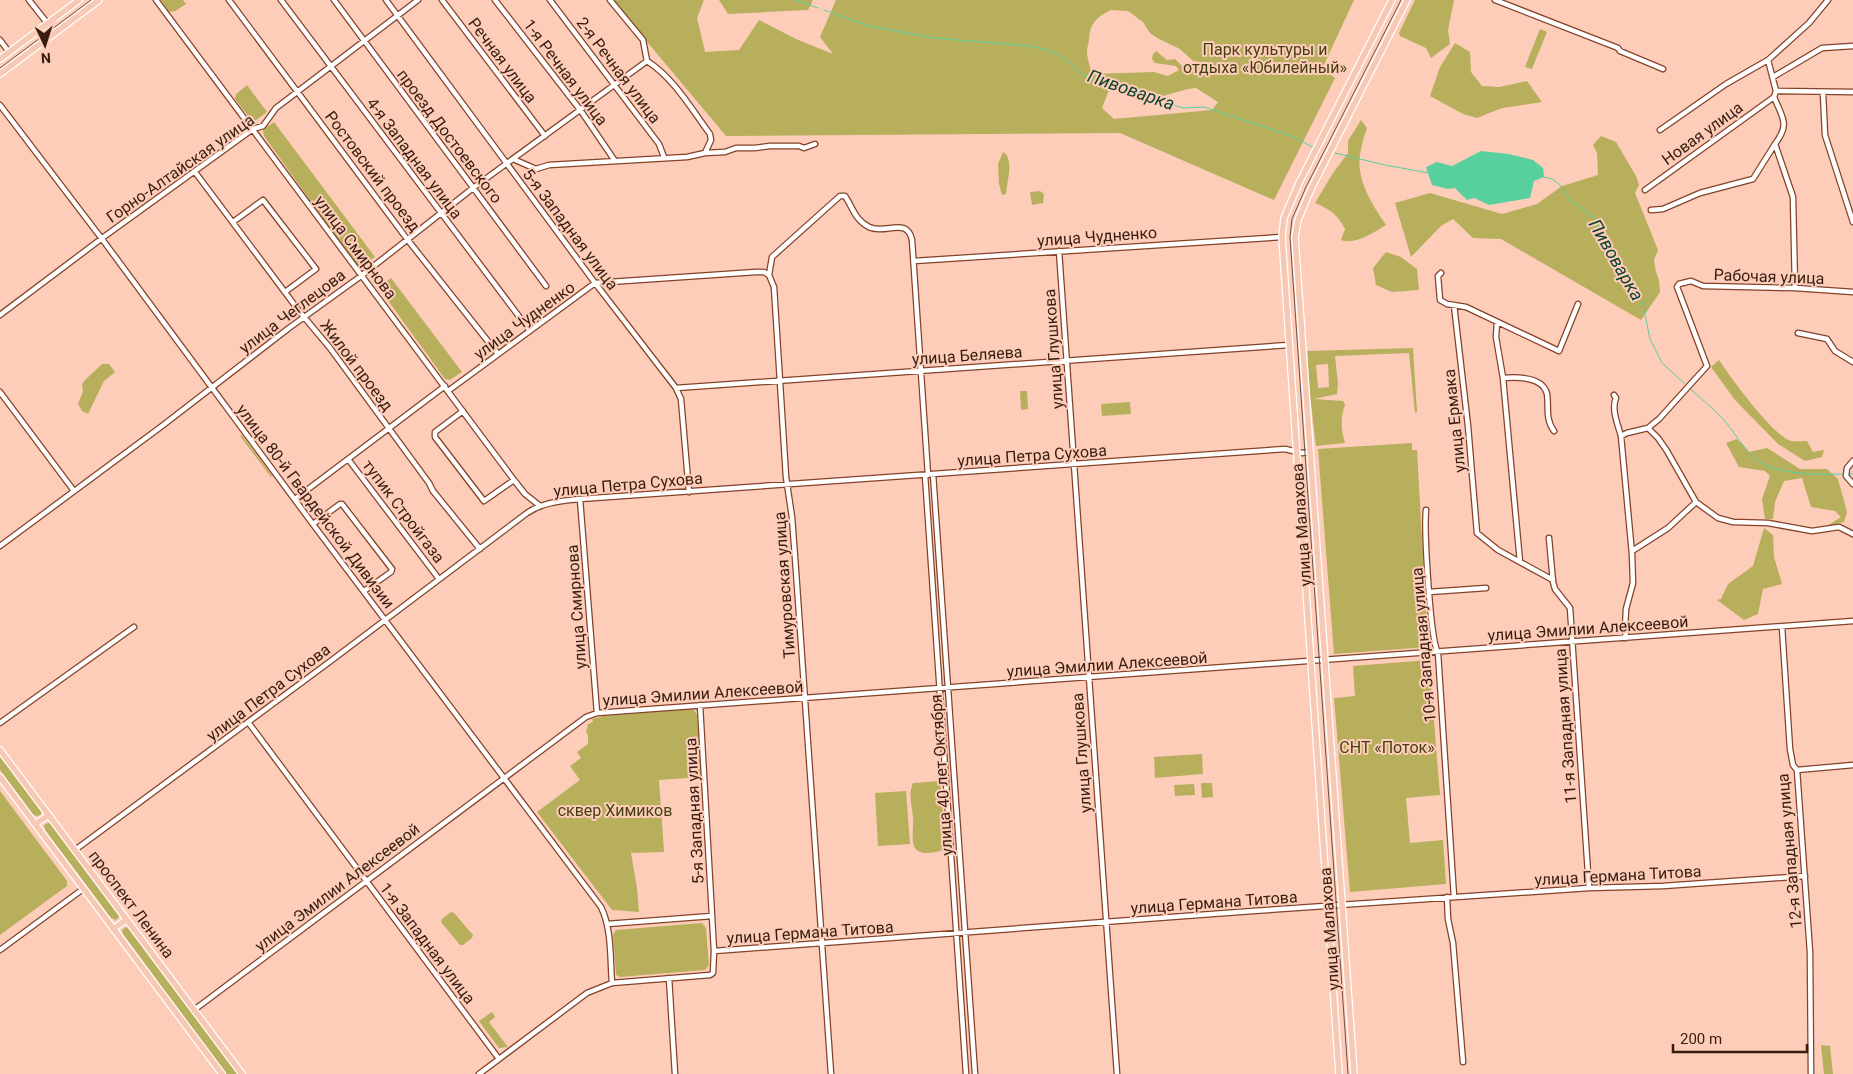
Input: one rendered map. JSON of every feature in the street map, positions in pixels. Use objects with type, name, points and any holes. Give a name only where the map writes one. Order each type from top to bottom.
[{"type":"main road","points":[[0,59],[48,24],[72,2],[80,0]]},
{"type":"main road","points":[[0,74],[99,0]]},
{"type":"main road","name":"улица Малахова","points":[[1339,1074],[1282,237],[1284,218],[1292,198],[1392,0]]},
{"type":"main road","name":"улица Малахова","points":[[1354,1074],[1324,661],[1296,228],[1300,213],[1311,189],[1407,0]]},
{"type":"main road","name":"проспект Ленина","points":[[0,750],[242,1074]]},
{"type":"main road","name":"проспект Ленина","points":[[0,777],[222,1074]]},
{"type":"main road","points":[[35,824],[48,815]]},
{"type":"main road","points":[[113,929],[126,920]]},
{"type":"street","points":[[29,0],[48,24]]},
{"type":"street","name":"улица Смирнова","points":[[156,0],[514,480],[525,494],[540,506]]},
{"type":"street","name":"Ростовский проезд","points":[[229,0],[407,238],[498,354]]},
{"type":"street","name":"4-я Западная улица","points":[[282,0],[530,331]]},
{"type":"street","name":"проезд Достоевского","points":[[334,0],[546,286]]},
{"type":"street","name":"5-я Западная улица","points":[[386,0],[595,283],[676,388],[681,399],[689,492]]},
{"type":"street","name":"Горно-Алтайская улица","points":[[0,315],[253,129],[263,126],[276,108],[418,0]]},
{"type":"street","name":"Речная улица","points":[[442,0],[545,136]]},
{"type":"street","name":"1-я Речная улица","points":[[495,0],[581,111],[615,161]]},
{"type":"street","name":"2-я Речная улица","points":[[550,0],[659,144],[664,157]]},
{"type":"street","points":[[610,0],[642,40],[647,61],[654,65],[677,90],[710,134],[711,140],[705,153]]},
{"type":"street","points":[[1495,0],[1618,48],[1620,51],[1663,69]]},
{"type":"street","points":[[1660,130],[1726,84],[1768,60],[1809,23],[1828,0]]},
{"type":"street","points":[[0,40],[9,52]]},
{"type":"street","points":[[1773,77],[1822,48],[1853,46]]},
{"type":"street","points":[[1651,210],[1663,208],[1700,193],[1753,179],[1785,128],[1774,97],[1776,91],[1768,60]]},
{"type":"street","name":"улица Чеглецова","points":[[0,546],[95,477],[304,317],[361,276],[473,188],[647,61]]},
{"type":"street","points":[[1776,91],[1853,92]]},
{"type":"street","points":[[1823,93],[1825,135],[1853,222]]},
{"type":"street","name":"Новая улица","points":[[1645,190],[1774,97]]},
{"type":"street","name":"улица 80-й Гвардейской Дивизии","points":[[0,105],[601,907],[607,924]]},
{"type":"street","points":[[512,159],[536,169],[549,165],[687,157],[705,153],[725,152],[736,148],[799,146],[804,148],[815,144]]},
{"type":"street","points":[[1775,144],[1793,197],[1795,288]]},
{"type":"street","name":"Жилой проезд","points":[[195,172],[304,317],[330,348],[429,482],[433,491],[480,549]]},
{"type":"street","name":"улица 40 лет Октября","points":[[769,275],[772,257],[840,196],[845,196],[861,222],[877,229],[904,227],[908,230],[912,240],[929,475],[939,688],[966,1074]]},
{"type":"street","points":[[233,222],[263,200],[316,270],[285,292]]},
{"type":"street","name":"улица Чудненко","points":[[914,261],[1282,237]]},
{"type":"street","name":"улица Глушкова","points":[[1059,251],[1116,1074]]},
{"type":"street","name":"улица Чудненко","points":[[294,499],[348,458],[498,354],[595,283],[756,272],[764,272],[769,275]]},
{"type":"street","points":[[1441,273],[1438,276],[1440,300],[1447,304],[1466,307],[1559,351],[1578,304]]},
{"type":"street","name":"Тимуровская улица","points":[[769,275],[774,287],[787,485],[794,536],[831,1074]]},
{"type":"street","name":"Рабочая улица","points":[[1648,428],[1659,419],[1707,366],[1677,287],[1679,284],[1691,281],[1703,286],[1795,288],[1853,292]]},
{"type":"street","name":"улица Ермака","points":[[1454,305],[1468,426],[1477,534],[1498,550],[1520,562]]},
{"type":"street","points":[[1496,322],[1520,562],[1553,580]]},
{"type":"street","points":[[1798,333],[1827,339],[1835,351],[1853,362]]},
{"type":"street","name":"улица Беляева","points":[[676,388],[1289,345]]},
{"type":"street","points":[[1503,378],[1516,377],[1528,379],[1545,388],[1549,425],[1554,431]]},
{"type":"street","points":[[0,392],[74,491]]},
{"type":"street","points":[[1614,395],[1616,398],[1614,411],[1621,436],[1632,551],[1633,583],[1626,609],[1626,638]]},
{"type":"street","points":[[463,411],[435,432],[435,437],[484,501],[514,480]]},
{"type":"street","points":[[1621,436],[1648,428],[1667,451],[1696,502],[1724,520],[1743,523],[1768,523],[1812,532],[1839,527],[1853,534]]},
{"type":"street","name":"улица Петра Сухова","points":[[75,850],[527,513],[540,506],[580,499],[1285,449],[1296,452],[1310,452]]},
{"type":"street","name":"тупик Стройгаза","points":[[348,458],[439,579]]},
{"type":"street","points":[[1853,461],[1847,468],[1846,476],[1853,484]]},
{"type":"street","name":"улица 40 лет Октября","points":[[929,475],[948,687],[975,1074]]},
{"type":"street","name":"улица Смирнова","points":[[580,499],[597,713]]},
{"type":"street","points":[[1632,551],[1668,528],[1696,502]]},
{"type":"street","points":[[313,524],[342,504],[392,569],[391,572],[364,591]]},
{"type":"street","name":"10-я Западная улица","points":[[1426,510],[1429,592],[1434,644],[1438,652],[1454,897]]},
{"type":"street","name":"11-я Западная улица","points":[[1549,538],[1555,589],[1570,608],[1589,888]]},
{"type":"street","points":[[1429,592],[1486,588]]},
{"type":"street","name":"улица Эмилии Алексеевой","points":[[194,1010],[586,717],[597,713],[1853,621]]},
{"type":"street","points":[[0,723],[134,627]]},
{"type":"street","name":"12-я Западная улица","points":[[1782,627],[1790,749],[1793,765],[1797,770],[1810,952],[1811,1074]]},
{"type":"street","name":"5-я Западная улица","points":[[700,704],[712,916]]},
{"type":"street","name":"1-я Западная улица","points":[[248,722],[499,1059]]},
{"type":"street","points":[[1797,770],[1853,765]]},
{"type":"street","name":"улица Германа Титова","points":[[714,951],[1454,897],[1589,888],[1663,886],[1805,876]]},
{"type":"street","points":[[0,950],[83,889]]},
{"type":"street","points":[[1447,898],[1448,919],[1453,942],[1463,1062]]},
{"type":"street","name":"улица Германа Титова","points":[[479,1074],[587,992],[612,983],[710,975],[714,973],[712,916],[607,924]]},
{"type":"street","points":[[607,924],[612,983]]},
{"type":"street","points":[[669,978],[675,1074]]},
{"type":"green space","points":[[161,0],[183,0],[186,4],[175,11],[169,12]]},
{"type":"green space","name":"Парк культуры и отдыха «Юбилейный»","points":[[612,0],[704,0],[697,18],[705,52],[739,50],[759,20],[796,39],[833,54],[820,37],[836,0],[1354,0],[1322,69],[1335,78],[1274,200],[1120,133],[726,136]],"holes":[[[1111,10],[1128,11],[1143,22],[1150,33],[1159,39],[1180,49],[1193,61],[1208,63],[1185,69],[1175,59],[1167,60],[1156,51],[1152,59],[1155,63],[1176,66],[1179,70],[1168,76],[1154,72],[1092,74],[1087,51],[1091,29],[1098,18]],[[1118,86],[1134,88],[1163,96],[1196,88],[1218,102],[1212,110],[1114,119],[1102,108],[1109,90]]]},
{"type":"green space","points":[[719,0],[813,0],[808,10],[728,14]]},
{"type":"green space","points":[[1415,0],[1454,0],[1448,30],[1450,44],[1431,58],[1426,48],[1400,36],[1399,33]]},
{"type":"green space","points":[[1540,29],[1547,32],[1532,69],[1525,67]]},
{"type":"green space","points":[[1455,43],[1470,52],[1471,72],[1482,86],[1499,87],[1527,81],[1542,102],[1502,108],[1477,118],[1463,114],[1430,96],[1440,67]]},
{"type":"green space","points":[[247,85],[267,112],[256,120],[251,120],[235,99],[236,94]]},
{"type":"green space","points":[[1361,120],[1367,128],[1360,152],[1359,164],[1363,183],[1371,201],[1386,225],[1358,240],[1347,241],[1341,240],[1345,229],[1336,216],[1315,203],[1333,173],[1348,153],[1348,141]]},
{"type":"green space","points":[[274,122],[375,257],[362,266],[357,266],[264,136],[263,130]]},
{"type":"green space","points":[[1601,136],[1616,142],[1636,176],[1639,185],[1635,193],[1658,250],[1654,260],[1660,292],[1641,320],[1501,239],[1473,238],[1453,219],[1441,226],[1411,257],[1395,203],[1430,193],[1502,214],[1537,204],[1562,186],[1598,175],[1597,153],[1593,145]]},
{"type":"green space","points":[[1003,152],[1008,159],[1009,168],[1006,194],[1002,195],[999,184],[998,164]]},
{"type":"green space","points":[[1040,191],[1044,194],[1043,203],[1032,205],[1030,192]]},
{"type":"green space","points":[[1386,252],[1401,257],[1417,269],[1419,290],[1392,292],[1376,285],[1373,268]]},
{"type":"green space","points":[[391,278],[462,372],[450,380],[445,379],[381,291],[381,285]]},
{"type":"green space","points":[[1413,348],[1417,412],[1415,413],[1409,353],[1335,356],[1338,383],[1337,394],[1314,399],[1343,401],[1345,405],[1342,424],[1345,443],[1316,446],[1307,351]],"holes":[[[1328,364],[1329,387],[1318,388],[1316,365]]]},
{"type":"green space","points":[[1719,360],[1752,405],[1773,428],[1791,441],[1807,441],[1813,452],[1824,450],[1822,457],[1805,461],[1778,444],[1735,400],[1711,367]]},
{"type":"green space","points":[[102,364],[109,364],[115,372],[104,381],[88,414],[82,411],[78,404],[83,391],[82,385]]},
{"type":"green space","points":[[1020,391],[1027,391],[1028,409],[1021,410]]},
{"type":"green space","points":[[1130,402],[1131,414],[1102,416],[1101,404]]},
{"type":"green space","points":[[242,435],[272,476],[271,477],[240,436]]},
{"type":"green space","points":[[1737,439],[1749,452],[1767,448],[1800,469],[1827,469],[1838,479],[1847,512],[1844,522],[1827,526],[1841,517],[1835,511],[1811,507],[1802,478],[1784,481],[1775,502],[1773,519],[1765,519],[1762,499],[1770,476],[1765,471],[1739,467],[1726,443]]},
{"type":"green space","points":[[1412,443],[1412,450],[1417,450],[1428,647],[1334,654],[1318,449]]},
{"type":"green space","points":[[1764,528],[1773,535],[1774,557],[1782,584],[1763,589],[1758,614],[1744,620],[1717,600],[1721,599],[1728,584],[1753,566]]},
{"type":"green space","name":"СНТ «Поток»","points":[[1429,660],[1440,795],[1406,798],[1410,843],[1443,840],[1446,884],[1350,892],[1334,698],[1355,696],[1353,666]]},
{"type":"green space","name":"сквер Химиков","points":[[691,709],[697,715],[701,777],[659,780],[664,852],[631,853],[639,912],[612,910],[537,812],[580,780],[570,766],[581,758],[577,752],[588,744],[586,732],[588,724],[593,722],[592,719],[604,716]]},
{"type":"green space","points":[[1202,754],[1203,774],[1155,778],[1154,757]]},
{"type":"green space","points":[[0,755],[41,809],[41,814],[38,816],[33,815],[0,770]]},
{"type":"green space","points":[[940,781],[946,847],[936,852],[922,852],[917,850],[913,840],[911,795],[913,783]]},
{"type":"green space","points":[[1201,783],[1212,783],[1213,797],[1202,798]]},
{"type":"green space","points":[[1194,784],[1195,795],[1175,796],[1174,785]]},
{"type":"green space","points":[[0,791],[67,881],[67,886],[0,935]]},
{"type":"green space","points":[[906,791],[910,844],[878,846],[875,793]]},
{"type":"green space","points":[[52,824],[118,912],[119,917],[116,920],[111,918],[45,830],[44,825]]},
{"type":"green space","points":[[451,912],[473,935],[463,945],[460,945],[441,922]]},
{"type":"green space","points":[[702,923],[706,928],[709,965],[705,970],[620,977],[616,975],[613,935],[616,930]]},
{"type":"green space","points":[[126,927],[130,929],[238,1074],[226,1074],[123,934],[122,930]]},
{"type":"green space","points":[[492,1012],[495,1017],[489,1022],[508,1047],[499,1048],[479,1021]]},
{"type":"green space","points":[[1821,1045],[1830,1046],[1833,1074],[1824,1074]]},
{"type":"shaded area","points":[[1481,151],[1509,154],[1533,160],[1543,168],[1544,177],[1534,181],[1530,198],[1489,205],[1474,198],[1467,200],[1455,188],[1448,189],[1432,185],[1426,167],[1437,162],[1452,166]]},
{"type":"waterway","name":"Пивоварка","points":[[796,0],[818,8]]},
{"type":"waterway","name":"Пивоварка","points":[[824,10],[869,26],[933,38],[1030,46],[1051,51],[1064,58],[1083,75],[1102,83],[1111,84],[1123,92],[1183,108],[1204,107],[1294,137],[1314,148]]},
{"type":"waterway","name":"Пивоварка","points":[[1335,153],[1429,173]]},
{"type":"waterway","name":"Пивоварка","points":[[1544,177],[1552,179],[1559,184],[1570,200],[1596,219],[1603,240],[1642,301],[1650,339],[1662,363],[1685,384]]},
{"type":"waterway","name":"Пивоварка","points":[[1690,389],[1720,416],[1747,450],[1764,464],[1797,473],[1842,474]]},
{"type":"tram line","points":[[0,68],[91,0]]},
{"type":"tram line","points":[[1348,1074],[1290,237],[1292,219],[1306,187],[1401,0]]}]
